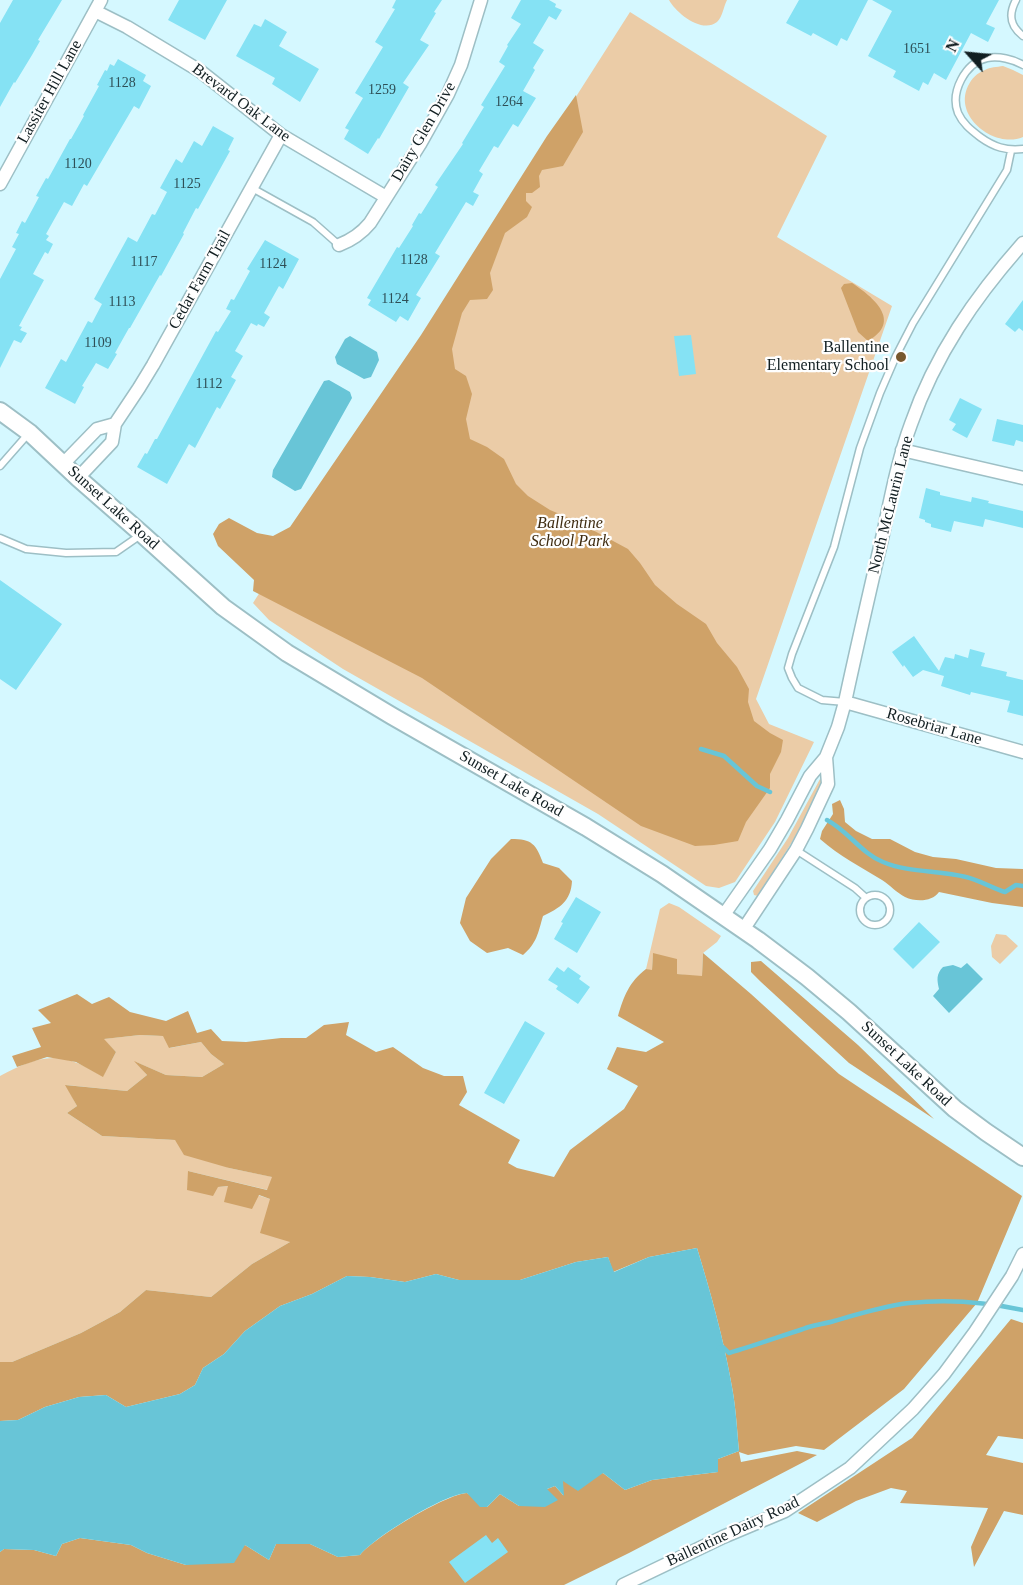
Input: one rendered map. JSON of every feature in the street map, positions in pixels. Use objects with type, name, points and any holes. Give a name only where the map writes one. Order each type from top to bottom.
[{"type":"main road","name":"Sunset Lake Road","points":[[0,411],[30,433],[223,607],[287,653],[623,848],[723,916],[807,977],[849,1012],[955,1109],[1023,1157]]},
{"type":"street","name":"Dairy Glen Drive","points":[[339,245],[351,241],[362,232],[426,134],[448,94],[463,58],[481,0]]},
{"type":"street","name":"Brevard Oak Lane","points":[[98,5],[200,71],[281,135],[386,197]]},
{"type":"street","name":"Lassiter Hill Lane","points":[[0,184],[98,5]]},
{"type":"street","name":"Cedar Farm Trail","points":[[78,478],[112,442],[115,424],[144,381],[281,135]]},
{"type":"street","name":"North McLaurin Lane","points":[[723,916],[775,839],[810,776],[826,758],[838,727],[902,450],[918,405],[945,349],[966,314],[1019,257],[1023,243]]},
{"type":"street","name":"Cedar Farm Trail","points":[[63,464],[97,429],[115,424]]},
{"type":"street","points":[[902,450],[1023,478]]},
{"type":"street","name":"Rosebriar Lane","points":[[845,702],[1023,753]]},
{"type":"street","name":"North McLaurin Lane","points":[[743,930],[807,830],[828,784],[826,758]]},
{"type":"street","name":"Ballentine Dairy Road","points":[[622,1585],[784,1511],[850,1468],[913,1409],[944,1374],[988,1313],[1023,1254]]},
{"type":"lane","points":[[1016,0],[1011,9],[1011,23],[1023,36]]},
{"type":"lane","points":[[1023,65],[1016,60],[986,58],[972,66],[961,79],[956,96],[958,112],[968,128],[999,148],[1011,151],[1023,149]]},
{"type":"lane","points":[[845,702],[822,700],[798,688],[788,668],[792,654],[834,547],[860,448],[896,356],[913,323],[1007,170],[1011,151]]},
{"type":"lane","points":[[252,188],[313,222],[339,245]]},
{"type":"lane","points":[[0,466],[30,433]]},
{"type":"lane","points":[[0,538],[26,549],[66,553],[116,552],[142,534]]},
{"type":"lane","points":[[796,850],[866,897]]},
{"type":"lane","points":[[873,894],[879,895],[888,902],[890,912],[885,922],[874,925],[861,918],[860,903],[866,897],[873,894]]},
{"type":"green space","points":[[669,0],[727,0],[717,22],[704,25],[697,24],[683,16]]},
{"type":"green space","name":"Ballentine School Park","points":[[630,12],[827,136],[777,237],[892,306],[756,699],[769,724],[814,742],[775,822],[735,882],[719,888],[706,886],[598,814],[343,669],[269,620],[253,603]]},
{"type":"green space","points":[[1003,66],[1023,75],[1023,137],[1012,140],[989,134],[979,128],[966,109],[965,98],[973,78],[989,68]]},
{"type":"green space","points":[[576,95],[583,132],[563,166],[542,170],[539,176],[540,187],[532,193],[526,193],[526,201],[532,207],[527,217],[505,233],[490,273],[493,290],[487,299],[470,300],[462,313],[452,349],[455,369],[466,376],[472,394],[466,419],[470,439],[504,459],[516,484],[528,496],[550,510],[628,549],[655,585],[706,624],[717,643],[737,667],[749,689],[748,702],[754,721],[783,740],[781,752],[770,774],[770,788],[746,822],[738,841],[695,846],[641,826],[422,678],[253,591],[254,580],[218,546],[213,534],[219,524],[229,518],[257,533],[273,536],[290,527],[421,335],[547,136]]},
{"type":"green space","points":[[852,283],[876,302],[884,318],[878,333],[868,341],[858,332],[841,288],[844,284]]},
{"type":"green space","points":[[820,779],[822,781],[807,815],[792,842],[758,896],[754,895],[753,891],[788,838]]},
{"type":"green space","points":[[840,800],[844,809],[845,822],[872,839],[890,839],[915,852],[933,857],[956,859],[996,868],[1023,869],[1023,907],[939,892],[932,898],[924,900],[909,899],[902,895],[820,839],[822,831],[833,814],[832,804]]},
{"type":"green space","points":[[511,839],[524,840],[532,844],[543,863],[559,868],[572,881],[567,899],[555,910],[543,916],[534,942],[523,955],[508,948],[487,953],[470,941],[460,923],[466,898],[491,859]]},
{"type":"green space","points":[[669,903],[679,907],[721,936],[703,953],[702,977],[676,974],[653,954],[652,971],[646,969],[660,909]]},
{"type":"green space","points":[[996,934],[1006,935],[1018,946],[1000,964],[992,957],[991,946]]},
{"type":"green space","points":[[653,953],[677,959],[677,974],[702,976],[703,953],[839,1074],[1022,1196],[977,1303],[904,1389],[824,1450],[796,1446],[748,1455],[739,1452],[741,1462],[797,1451],[817,1455],[564,1585],[0,1585],[0,1552],[4,1549],[34,1550],[56,1556],[62,1544],[80,1538],[131,1545],[147,1553],[186,1565],[245,1545],[269,1560],[276,1544],[310,1544],[338,1557],[360,1555],[410,1518],[443,1501],[467,1493],[487,1507],[500,1494],[519,1506],[555,1486],[563,1495],[563,1480],[603,1473],[625,1490],[652,1480],[718,1472],[718,1459],[739,1451],[736,1419],[725,1352],[697,1248],[649,1257],[613,1272],[608,1257],[576,1262],[520,1280],[459,1280],[436,1274],[405,1282],[347,1276],[312,1294],[280,1306],[245,1331],[224,1354],[203,1368],[195,1385],[180,1394],[126,1407],[106,1395],[79,1397],[45,1407],[18,1420],[0,1421],[0,1362],[12,1362],[81,1333],[120,1312],[146,1290],[211,1297],[252,1264],[290,1242],[260,1233],[270,1199],[259,1195],[252,1209],[224,1202],[228,1186],[218,1187],[213,1196],[187,1190],[188,1171],[267,1190],[272,1177],[184,1155],[175,1140],[102,1136],[67,1113],[77,1106],[65,1085],[127,1091],[147,1075],[134,1061],[166,1075],[202,1077],[224,1064],[201,1042],[169,1048],[163,1036],[140,1035],[104,1039],[116,1052],[103,1077],[76,1062],[47,1057],[17,1067],[12,1056],[41,1047],[32,1028],[51,1023],[38,1010],[77,994],[92,1004],[109,997],[130,1012],[166,1021],[188,1011],[197,1033],[211,1029],[222,1041],[246,1042],[306,1038],[324,1025],[349,1022],[346,1035],[376,1052],[393,1047],[423,1068],[444,1076],[463,1076],[467,1092],[459,1105],[520,1140],[508,1163],[517,1168],[554,1177],[570,1150],[624,1109],[638,1086],[607,1069],[617,1047],[646,1052],[664,1042],[618,1016],[631,984],[646,969],[652,970]]},
{"type":"green space","points":[[761,961],[858,1045],[934,1119],[849,1063],[751,972],[751,962]]},
{"type":"green space","points":[[140,1035],[164,1036],[170,1048],[201,1042],[224,1064],[202,1077],[166,1075],[136,1062],[147,1075],[127,1091],[66,1085],[77,1106],[67,1113],[102,1136],[175,1140],[229,1168],[273,1177],[268,1190],[188,1171],[218,1187],[229,1186],[270,1199],[290,1242],[252,1264],[211,1297],[146,1290],[120,1312],[81,1333],[12,1362],[0,1362],[0,1076],[37,1060],[57,1058],[80,1064],[103,1076],[116,1052],[103,1039]]},
{"type":"green space","points":[[1011,1319],[1023,1323],[1023,1439],[998,1436],[986,1455],[1023,1463],[1023,1515],[1004,1511],[974,1567],[971,1547],[988,1508],[900,1503],[907,1491],[891,1488],[856,1501],[817,1522],[798,1513],[912,1438]]},
{"type":"water","points":[[350,336],[377,352],[379,360],[371,377],[364,379],[337,364],[335,357],[345,339]]},
{"type":"water","points":[[329,380],[350,392],[352,398],[301,489],[295,491],[272,477],[273,470],[324,381]]},
{"type":"water","points":[[967,963],[983,979],[949,1013],[933,996],[939,989],[938,975],[943,967],[953,965],[961,968]]},
{"type":"water","points":[[697,1248],[725,1352],[733,1395],[739,1451],[718,1459],[718,1472],[652,1480],[625,1490],[603,1473],[578,1491],[563,1481],[564,1496],[555,1486],[547,1489],[558,1500],[545,1507],[519,1506],[500,1494],[487,1507],[480,1507],[467,1493],[456,1495],[410,1518],[360,1555],[338,1557],[310,1544],[276,1544],[269,1560],[245,1545],[234,1563],[186,1565],[147,1553],[131,1545],[80,1538],[62,1544],[56,1556],[34,1550],[4,1549],[0,1552],[0,1421],[18,1420],[45,1407],[79,1397],[106,1395],[126,1407],[180,1394],[195,1385],[203,1368],[224,1354],[245,1331],[280,1306],[312,1294],[347,1276],[405,1282],[436,1274],[459,1280],[520,1280],[576,1262],[608,1257],[614,1272],[649,1257]]},
{"type":"building","points":[[13,0],[62,0],[0,107],[0,23]]},
{"type":"building","points":[[179,0],[227,0],[205,40],[168,20]]},
{"type":"building","points":[[396,0],[442,0],[420,40],[429,45],[403,83],[409,87],[368,154],[344,139],[349,130],[345,128],[363,98],[355,93],[383,47],[375,42],[395,9],[392,8]]},
{"type":"building","points":[[521,0],[549,0],[556,4],[555,7],[562,10],[556,20],[549,16],[533,43],[544,50],[523,91],[536,98],[518,127],[513,124],[498,148],[494,146],[479,171],[483,174],[473,192],[479,195],[473,206],[466,202],[435,253],[440,256],[416,295],[421,298],[408,321],[400,316],[396,322],[368,305],[371,300],[367,298],[397,247],[399,248],[419,213],[421,214],[438,187],[435,185],[463,144],[484,107],[481,105],[505,66],[499,62],[521,24],[511,18]]},
{"type":"building","points":[[799,0],[868,0],[847,41],[841,38],[837,46],[813,33],[811,36],[786,23]]},
{"type":"building","points":[[872,0],[999,0],[986,24],[995,28],[988,42],[971,33],[946,80],[934,73],[928,85],[923,82],[919,91],[893,77],[896,71],[868,56],[892,11]]},
{"type":"building","points":[[265,19],[287,32],[279,46],[319,69],[300,102],[272,84],[275,78],[236,56],[254,24],[261,27]]},
{"type":"building","points":[[118,59],[146,75],[143,81],[151,86],[139,109],[134,106],[87,186],[84,184],[72,206],[64,202],[46,234],[49,236],[46,240],[53,244],[48,254],[45,252],[33,274],[44,280],[19,326],[22,327],[20,330],[27,333],[21,343],[14,340],[0,368],[0,279],[16,249],[12,247],[19,234],[16,233],[22,221],[25,223],[39,197],[36,196],[84,116],[105,70],[107,71],[110,64],[114,66]]},
{"type":"building","points":[[213,126],[234,138],[228,150],[230,151],[198,209],[196,208],[184,234],[129,328],[108,369],[96,363],[82,386],[84,387],[75,404],[45,388],[61,359],[66,362],[88,321],[92,323],[102,304],[94,299],[128,237],[137,242],[152,214],[155,215],[167,192],[160,188],[176,159],[182,163],[194,141],[202,146]]},
{"type":"building","points":[[265,240],[299,259],[283,289],[279,286],[264,313],[270,317],[264,327],[251,323],[235,351],[243,356],[231,377],[236,380],[220,409],[217,407],[195,448],[189,444],[167,484],[137,467],[157,439],[216,331],[218,332],[231,311],[226,309],[231,299],[234,300],[250,271],[247,269]]},
{"type":"building","points":[[1023,300],[1023,331],[1019,328],[1015,332],[1005,324]]},
{"type":"building","points":[[691,335],[696,374],[679,376],[674,336]]},
{"type":"building","points":[[960,398],[982,409],[967,438],[952,430],[956,424],[949,420]]},
{"type":"building","points":[[997,419],[1023,425],[1023,442],[1016,440],[1014,446],[992,441]]},
{"type":"building","points":[[926,488],[940,492],[940,495],[971,502],[972,497],[1023,511],[1023,528],[985,519],[983,527],[954,521],[951,532],[931,527],[931,524],[919,518]]},
{"type":"building","points":[[0,580],[62,624],[16,690],[0,679]]},
{"type":"building","points":[[914,636],[939,671],[945,657],[954,659],[955,654],[968,658],[970,649],[985,653],[981,666],[1007,672],[1006,676],[1023,680],[1023,716],[1007,712],[1010,701],[971,692],[970,695],[941,686],[944,676],[923,670],[913,677],[892,652]]},
{"type":"building","points":[[576,897],[601,912],[577,953],[554,939]]},
{"type":"building","points":[[919,922],[940,942],[913,969],[893,949]]},
{"type":"building","points":[[557,967],[564,972],[568,967],[581,976],[579,979],[590,987],[578,1004],[556,989],[558,986],[548,980]]},
{"type":"building","points":[[525,1021],[545,1033],[504,1104],[484,1093]]},
{"type":"building","points":[[486,1535],[492,1543],[498,1538],[508,1552],[465,1583],[449,1562]]},
{"type":"waterway","points":[[701,749],[724,756],[757,786],[770,792]]},
{"type":"waterway","points":[[827,820],[875,858],[893,866],[966,877],[1005,892],[1016,885],[1023,886]]},
{"type":"waterway","points":[[719,1348],[723,1347],[729,1353],[811,1326],[909,1303],[966,1302],[1023,1310]]},
{"type":"place","name":"Ballentine Elementary School","points":[[901,357]]}]
